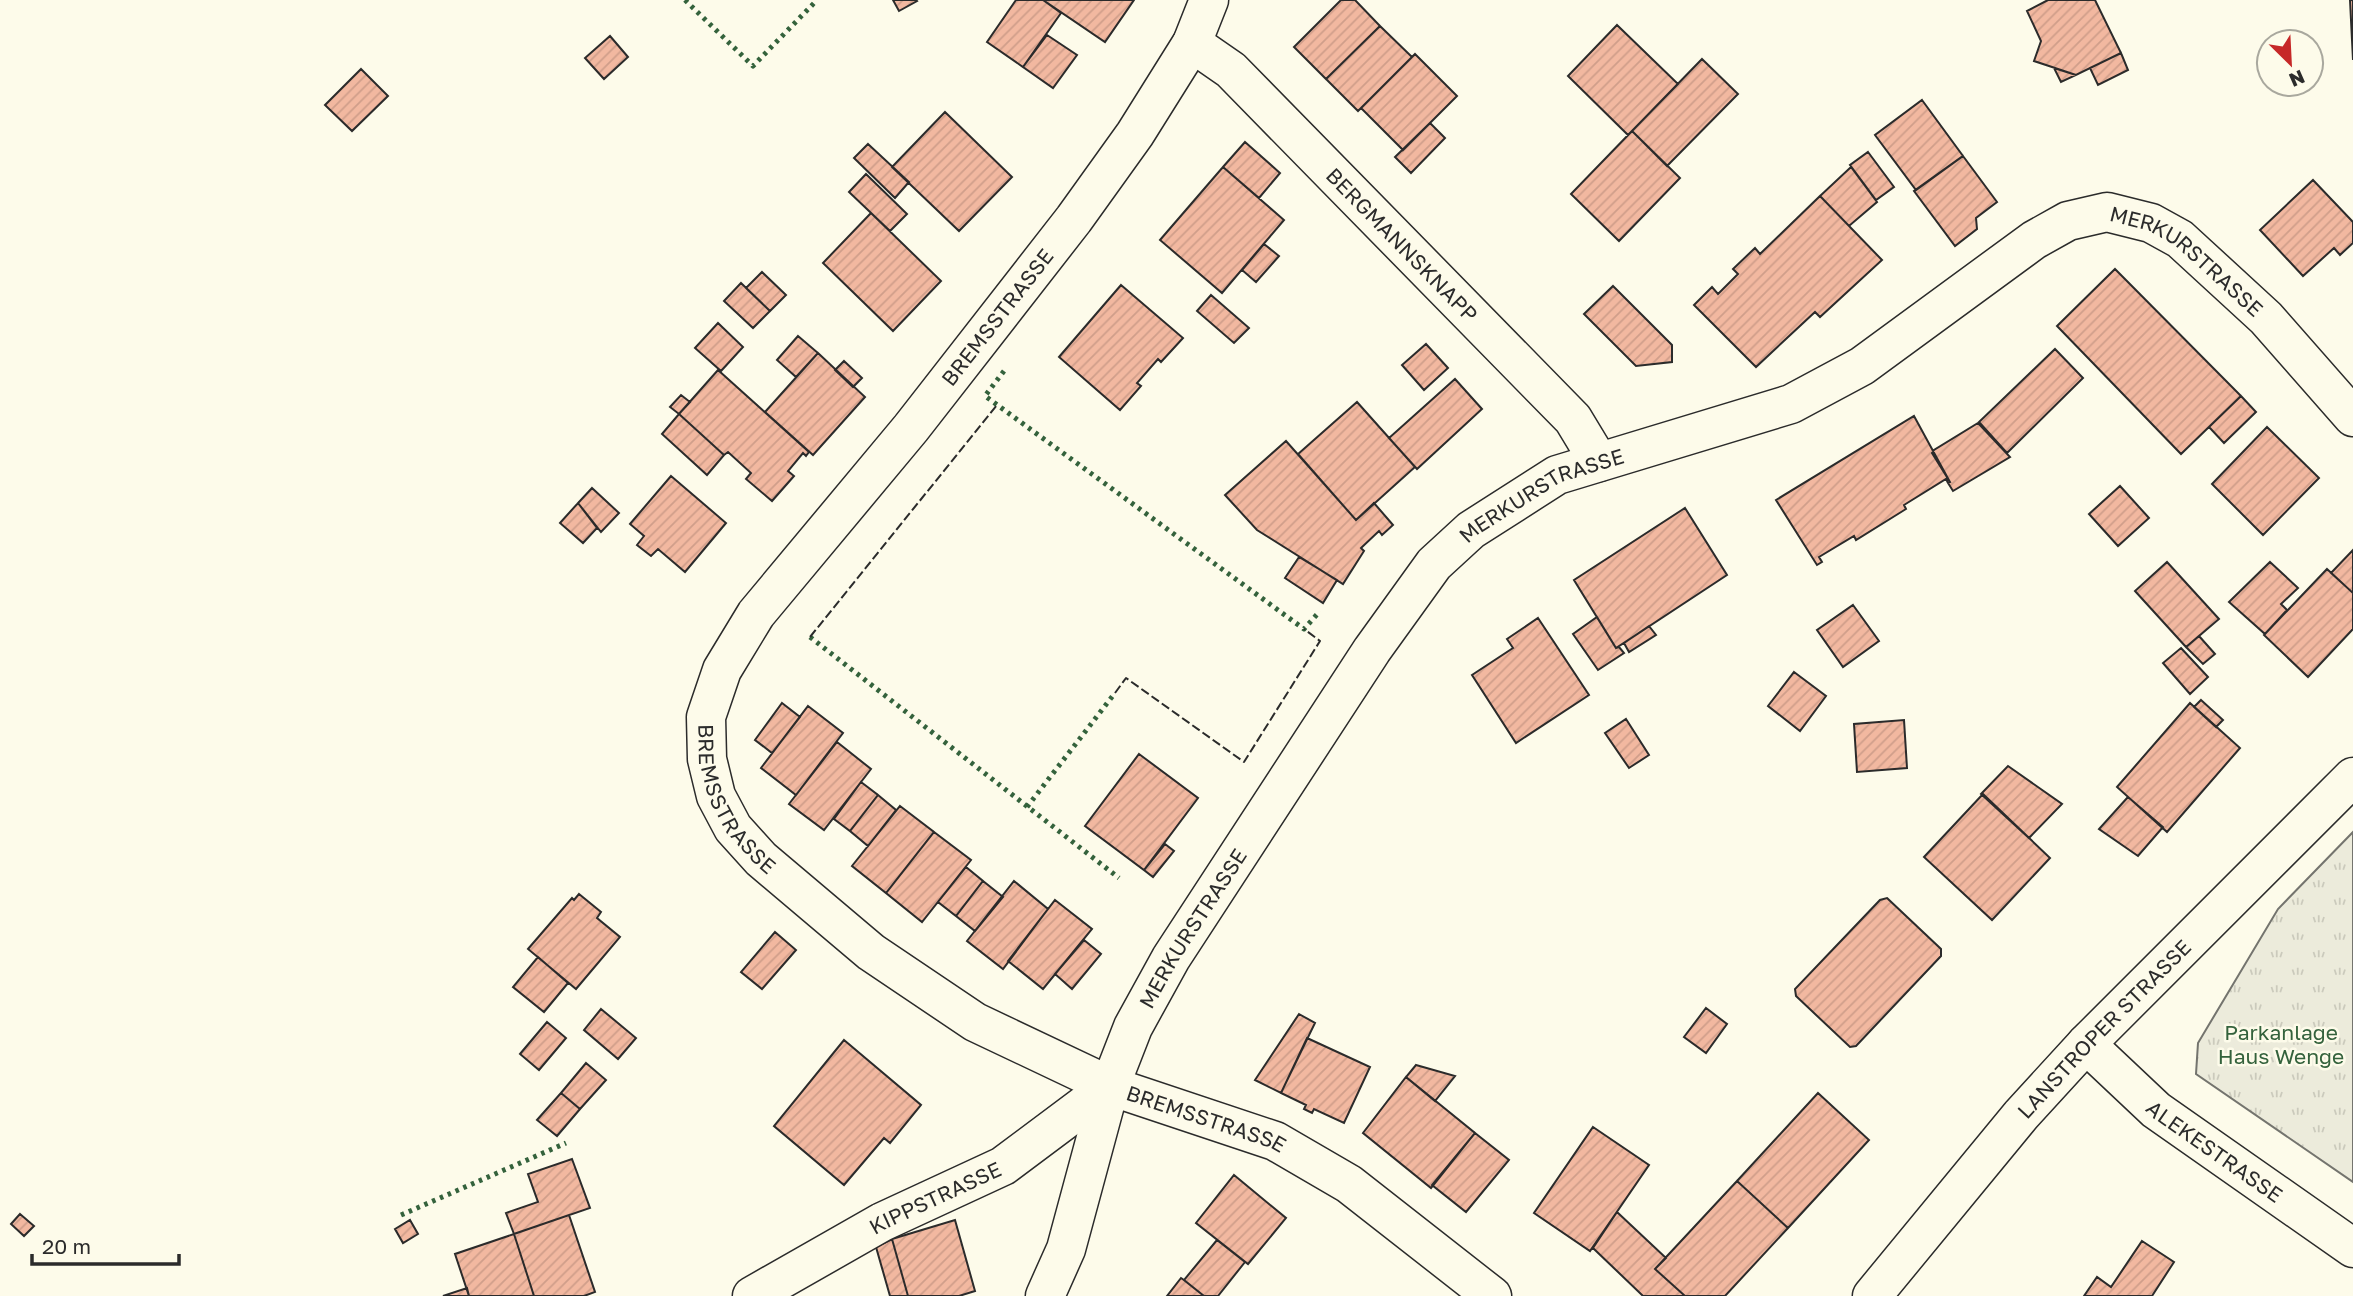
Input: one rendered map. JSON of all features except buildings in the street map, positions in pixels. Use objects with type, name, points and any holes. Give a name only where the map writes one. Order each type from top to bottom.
[{"type":"street","name":"BREMSSTRASSE","points":[[1209,0],[1192,43],[1135,134],[1074,219],[911,428],[756,614],[722,670],[706,717],[707,759],[716,796],[733,828],[761,859],[871,953],[975,1022],[1110,1086],[1275,1141],[1349,1184],[1493,1296]]},
{"type":"street","name":"BERGMANNSKNAPP","points":[[1192,43],[1231,70],[1564,409],[1599,462]]},
{"type":"street","name":"MERKURSTRASSE","points":[[1045,1296],[1066,1249],[1110,1086],[1133,1027],[1171,958],[1372,649],[1434,564],[1471,530],[1557,475],[1791,404],[1819,391],[1862,366],[2035,240],[2068,221],[2107,212],[2151,223],[2180,239],[2266,318],[2353,417]]},
{"type":"street","name":"LANSTROPER STRASSE","points":[[1872,1296],[1972,1172],[2086,1044],[2353,777]]},
{"type":"street","name":"ALEKESTRASSE","points":[[2086,1044],[2156,1110],[2353,1248]]},
{"type":"street","name":"KIPPSTRASSE","points":[[752,1296],[882,1222],[1003,1166],[1110,1086]]},
{"type":"green space","name":"Parkanlage Haus Wenge","points":[[2353,832],[2353,1182],[2196,1074],[2198,1043],[2278,909]]},
{"type":"hedge","points":[[685,0],[753,66],[817,0]]},
{"type":"hedge","points":[[1004,371],[985,396],[1304,629],[1320,611]]},
{"type":"hedge","points":[[810,637],[1119,878]]},
{"type":"hedge","points":[[1027,807],[1115,693]]},
{"type":"hedge","points":[[401,1215],[566,1143]]},
{"type":"fence","points":[[810,637],[997,405]]},
{"type":"fence","points":[[1115,693],[1126,678],[1244,762],[1320,641],[1304,629]]}]
